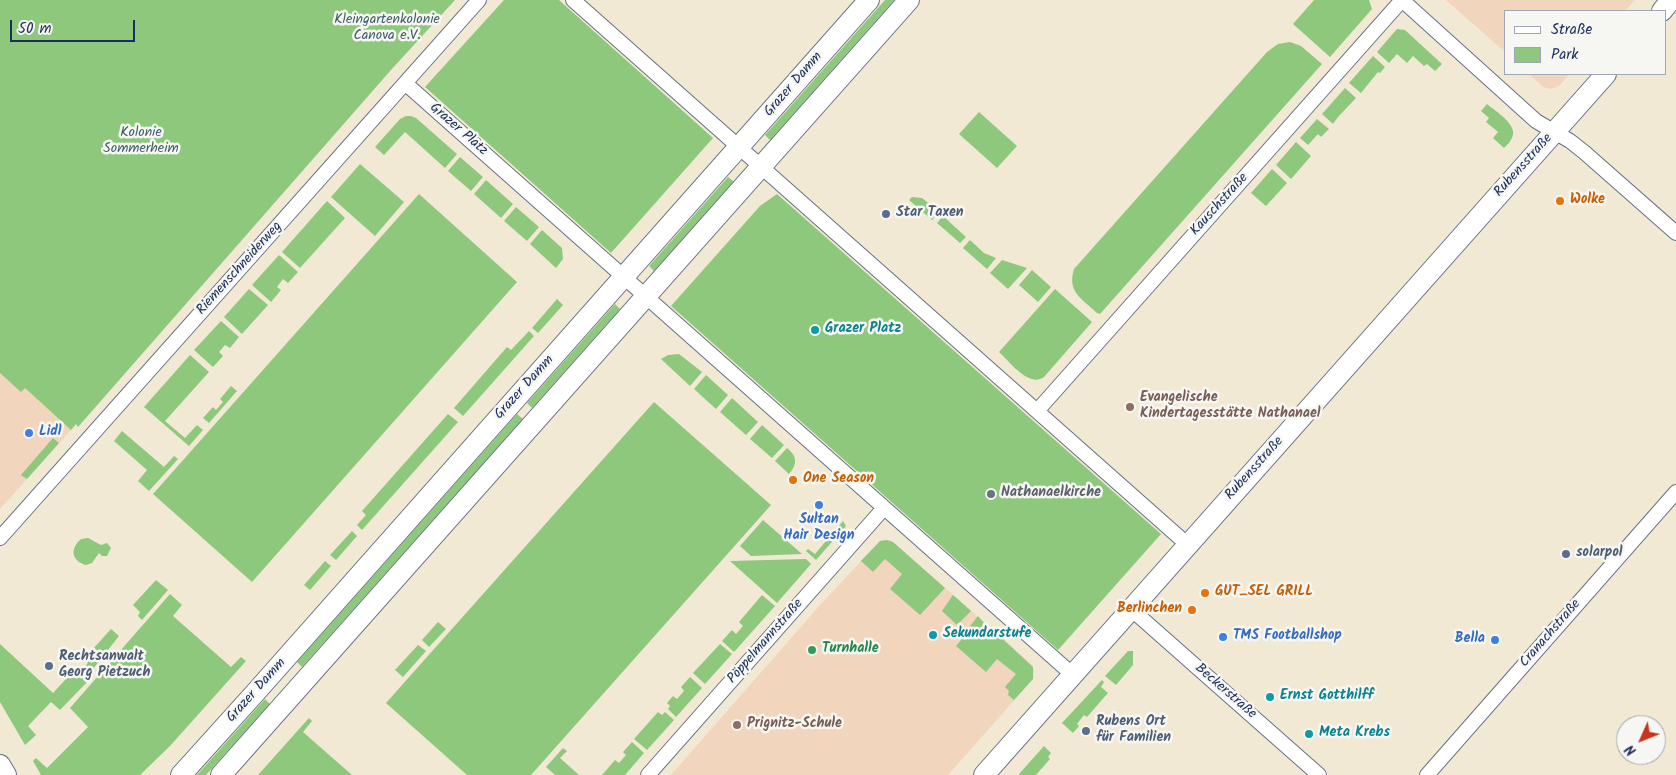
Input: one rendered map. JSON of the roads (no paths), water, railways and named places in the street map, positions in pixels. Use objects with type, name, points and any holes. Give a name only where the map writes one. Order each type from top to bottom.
[{"type":"main road","name":"Grazer Damm","points":[[181,775],[869,0]]},
{"type":"main road","name":"Grazer Damm","points":[[222,775],[910,0]]},
{"type":"main road","points":[[1663,10],[1672,0]]},
{"type":"main road","name":"Rubensstraße","points":[[984,775],[1605,75]]},
{"type":"main road","points":[[272,674],[294,693]]},
{"type":"main road","points":[[0,765],[6,775]]},
{"type":"street","name":"Riemenschneiderweg","points":[[0,538],[479,0]]},
{"type":"street","points":[[573,0],[1188,546]]},
{"type":"street","points":[[1402,0],[1536,121],[1584,152],[1676,233]]},
{"type":"street","name":"Kauschstraße","points":[[1037,411],[1402,0]]},
{"type":"street","name":"Grazer Platz","points":[[405,83],[1073,675]]},
{"type":"street","name":"Cranachstraße","points":[[1427,775],[1676,492]]},
{"type":"street","name":"Pöppelmannstraße","points":[[648,775],[884,508]]},
{"type":"street","name":"Beckerstraße","points":[[1131,610],[1319,775]]},
{"type":"place","name":"Wolke","points":[[1560,201]]},
{"type":"place","name":"Star Taxen","points":[[886,214]]},
{"type":"place","name":"Grazer Platz","points":[[815,330]]},
{"type":"place","name":"Evangelische Kindertagesstätte Nathanael","points":[[1130,407]]},
{"type":"place","name":"Lidl","points":[[29,433]]},
{"type":"place","name":"One Season","points":[[793,480]]},
{"type":"place","name":"Nathanaelkirche","points":[[991,494]]},
{"type":"place","name":"Sultan Hair Design","points":[[819,505]]},
{"type":"place","name":"solarpol","points":[[1566,554]]},
{"type":"place","name":"GUT_SEL GRILL","points":[[1205,593]]},
{"type":"place","name":"Berlinchen","points":[[1192,610]]},
{"type":"place","name":"Sekundarstufe","points":[[933,635]]},
{"type":"place","name":"TMS Footballshop","points":[[1223,637]]},
{"type":"place","name":"Bella","points":[[1495,640]]},
{"type":"place","name":"Turnhalle","points":[[812,650]]},
{"type":"place","name":"Rechtsanwalt Georg Pietzuch","points":[[49,666]]},
{"type":"place","name":"Ernst Gotthilff","points":[[1270,697]]},
{"type":"place","name":"Prignitz-Schule","points":[[737,725]]},
{"type":"place","name":"Rubens Ort für Familien","points":[[1086,731]]},
{"type":"place","name":"Meta Krebs","points":[[1309,734]]},
{"type":"park label","name":"Kleingartenkolonie Canova e.V.","points":[[387,30]]},
{"type":"park label","name":"Kolonie Sommerheim","points":[[141,142]]}]
